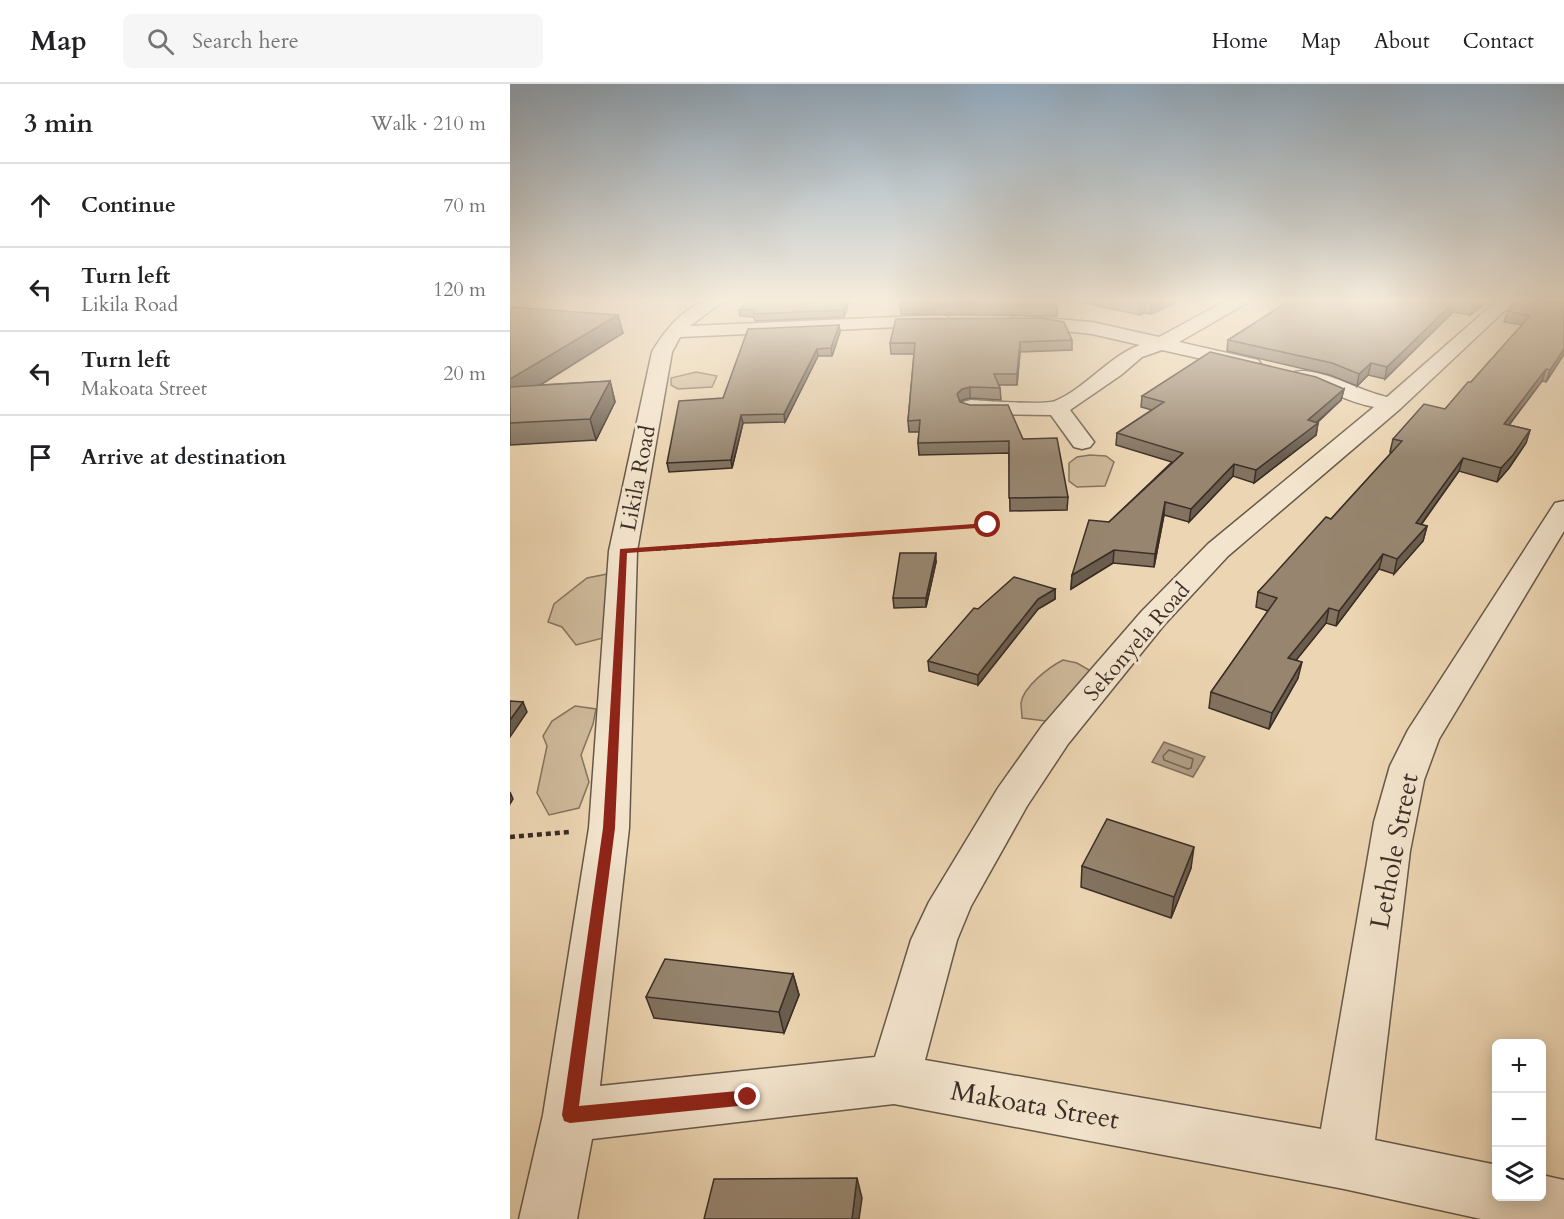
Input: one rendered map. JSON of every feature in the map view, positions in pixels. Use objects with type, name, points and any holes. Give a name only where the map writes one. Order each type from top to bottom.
[{"type":"street","name":"Likila Road","points":[[548,1219],[570,1115],[609,828],[623,551],[662,352]]},
{"type":"street","points":[[971,407],[1058,409],[1114,371],[1137,352]]},
{"type":"street","points":[[1201,352],[1265,367]]},
{"type":"street","name":"Sekonyela Road","points":[[894,1079],[934,940],[951,902],[1012,798],[1055,735],[1153,618],[1218,550],[1392,404],[1449,352]]},
{"type":"street","points":[[1288,373],[1322,381],[1364,399],[1392,404]]},
{"type":"street","points":[[1058,409],[1082,442]]},
{"type":"street","name":"Lethole Street","points":[[1344,1161],[1391,841],[1404,780],[1421,739],[1564,509]]},
{"type":"street","name":"Makoata Street","points":[[570,1115],[894,1079],[1344,1161],[1492,1193]]},
{"type":"street","points":[[1527,1201],[1564,1209]]},
{"type":"path","points":[[623,551],[988,525]]},
{"type":"path","points":[[510,837],[609,828]]},
{"type":"shaded area","points":[[696,372],[717,376],[712,387],[678,389],[671,385],[671,378]]},
{"type":"shaded area","points":[[1106,456],[1114,462],[1105,486],[1077,487],[1069,481],[1069,463],[1077,457]]},
{"type":"shaded area","points":[[612,573],[607,637],[576,645],[562,627],[548,622],[554,604],[587,578]]},
{"type":"shaded area","points":[[1063,660],[1077,663],[1089,670],[1089,682],[1068,709],[1046,721],[1022,718],[1021,703],[1026,691],[1044,672]]},
{"type":"shaded area","points":[[575,706],[596,709],[581,755],[589,782],[579,808],[549,815],[537,793],[547,746],[543,736],[552,721]]},
{"type":"water","points":[[1164,742],[1205,757],[1193,777],[1152,762]]},
{"type":"building","points":[[510,352],[556,352],[510,379]]},
{"type":"building","points":[[740,352],[815,352],[784,414],[741,415],[731,460],[667,463],[679,401],[723,398]]},
{"type":"building","points":[[914,352],[1019,352],[1017,374],[994,374],[1000,388],[970,387],[962,389],[957,394],[960,402],[970,405],[1008,405],[1023,439],[1057,438],[1068,497],[1009,498],[1009,441],[918,443],[920,420],[908,421]]},
{"type":"building","points":[[1210,352],[1316,377],[1344,389],[1308,420],[1318,423],[1256,470],[1234,464],[1191,509],[1165,502],[1155,554],[1114,550],[1072,575],[1089,520],[1109,522],[1183,453],[1117,433],[1164,402],[1142,396]]},
{"type":"building","points":[[1282,352],[1402,352],[1387,367],[1371,363],[1359,374],[1332,363]]},
{"type":"building","points":[[1498,352],[1562,352],[1550,370],[1546,369],[1504,424],[1530,430],[1513,455],[1501,468],[1463,458],[1416,523],[1427,526],[1397,559],[1383,554],[1339,611],[1329,608],[1288,658],[1302,662],[1272,713],[1211,692],[1277,598],[1258,592],[1326,517],[1331,519],[1402,441],[1393,439],[1424,404],[1445,409],[1468,382],[1471,382]]},
{"type":"building","points":[[610,381],[590,419],[510,423],[510,387]]},
{"type":"building","points":[[900,553],[936,553],[926,598],[893,598]]},
{"type":"building","points":[[1014,577],[1055,589],[1038,599],[978,675],[928,661],[974,608],[978,609]]},
{"type":"building","points":[[510,701],[523,702],[510,720]]},
{"type":"building","points":[[1107,819],[1194,847],[1174,897],[1082,866]]},
{"type":"building","points":[[665,959],[793,974],[779,1012],[646,997]]},
{"type":"building","points":[[857,1178],[852,1219],[704,1219],[714,1179]]},
{"type":"route","points":[[748,1097],[570,1115],[609,828],[623,551],[988,525]]}]
